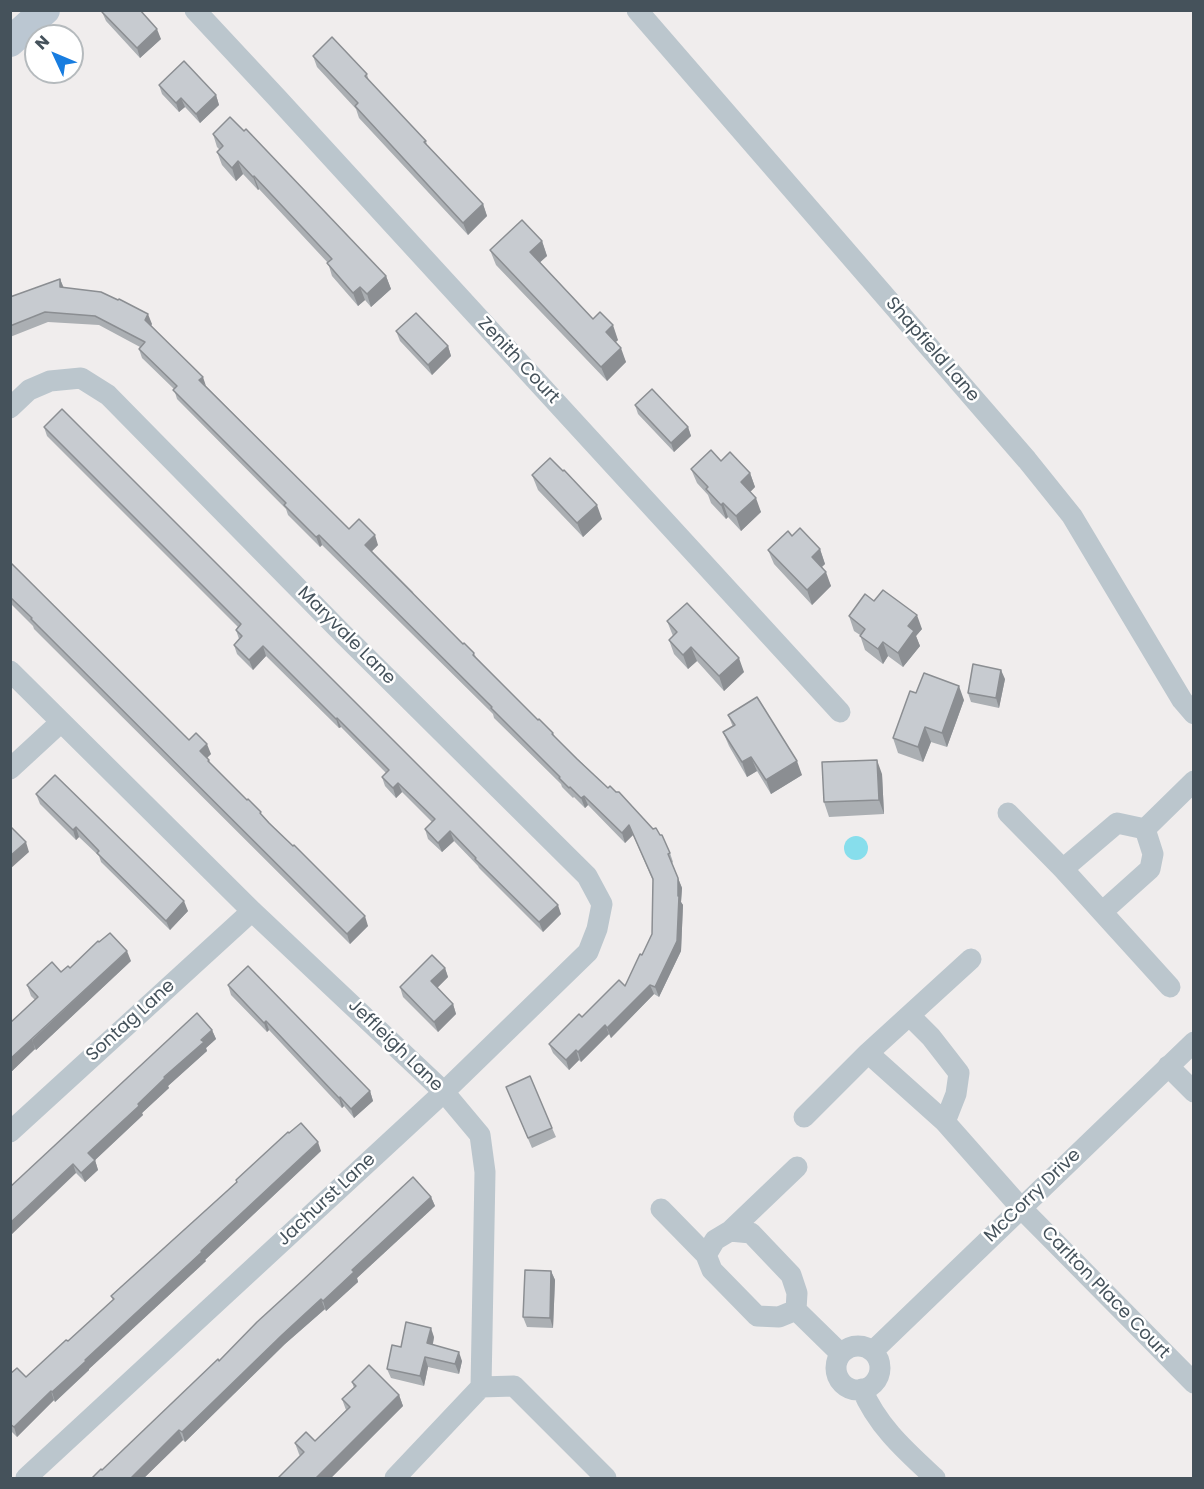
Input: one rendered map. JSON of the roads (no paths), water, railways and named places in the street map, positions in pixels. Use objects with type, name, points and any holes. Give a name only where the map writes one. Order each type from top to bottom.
[{"type":"main road","points":[[10,42],[45,10]]},
{"type":"street","name":"Zenith Court","points":[[195,10],[840,712]]},
{"type":"street","name":"Shapfield Lane","points":[[637,10],[1011,442],[1072,516],[1182,700],[1194,714]]},
{"type":"street","name":"Maryvale Lane","points":[[10,408],[29,390],[50,381],[81,378],[108,394],[344,635],[587,876],[602,904]]},
{"type":"street","name":"Jeffleigh Lane","points":[[10,671],[252,911],[444,1092],[480,1135],[485,1172],[481,1387]]},
{"type":"street","points":[[10,769],[61,722]]},
{"type":"street","points":[[1145,829],[1194,781]]},
{"type":"street","points":[[1008,813],[1064,869],[1170,987]]},
{"type":"street","points":[[1064,869],[1118,823],[1145,829]]},
{"type":"street","points":[[1102,912],[1150,869],[1153,854],[1145,829]]},
{"type":"street","name":"Jachurst Lane","points":[[27,1479],[444,1092],[588,952],[597,929],[602,904]]},
{"type":"street","name":"Sontag Lane","points":[[10,1132],[252,911]]},
{"type":"street","points":[[804,1117],[868,1053],[971,959]]},
{"type":"street","points":[[910,1016],[931,1037],[959,1073],[956,1094],[945,1122]]},
{"type":"street","name":"McCorry Drive","points":[[873,1351],[1194,1042]]},
{"type":"street","name":"Carlton Place Court","points":[[868,1053],[945,1122],[1021,1208],[1194,1383]]},
{"type":"street","points":[[1168,1066],[1194,1092]]},
{"type":"street","points":[[706,1255],[715,1240],[729,1230],[797,1167]]},
{"type":"street","points":[[661,1209],[706,1255],[712,1270],[757,1316],[779,1317],[796,1310]]},
{"type":"street","points":[[729,1230],[751,1233],[791,1275],[797,1293],[796,1310],[841,1354]]},
{"type":"street","points":[[853,1346],[873,1351],[880,1363],[878,1378],[867,1388],[852,1389],[845,1386],[837,1374],[836,1367],[841,1354],[853,1346]]},
{"type":"street","points":[[395,1479],[481,1387],[514,1386],[606,1479]]},
{"type":"street","points":[[862,1389],[881,1422],[901,1447],[935,1479]]},
{"type":"water","points":[[856,836],[861,837],[867,843],[867,853],[861,859],[856,860],[851,859],[845,853],[844,848],[845,843],[851,837]]}]
